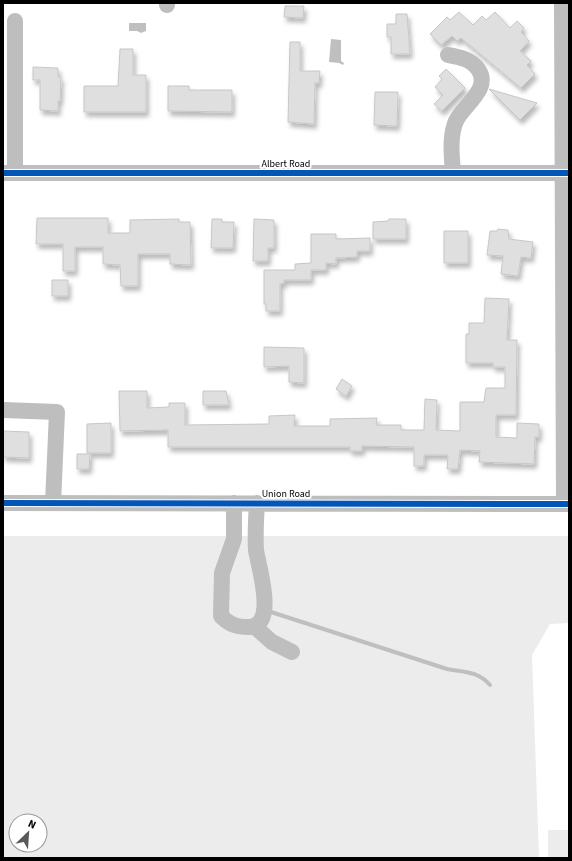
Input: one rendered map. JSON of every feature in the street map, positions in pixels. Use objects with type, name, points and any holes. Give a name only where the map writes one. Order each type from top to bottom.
[{"type":"street","points":[[562,3],[566,173],[566,504]]},
{"type":"street","points":[[9,173],[14,20]]},
{"type":"street","points":[[448,55],[465,59],[474,64],[479,70],[481,84],[479,90],[456,120],[453,130],[453,173]]},
{"type":"street","name":"Albert Road","points":[[9,173],[566,173]]},
{"type":"street","points":[[3,410],[57,412],[53,503]]},
{"type":"street","name":"Union Road","points":[[3,503],[566,504]]},
{"type":"street","points":[[234,503],[234,539],[222,573],[221,616],[227,622],[238,627],[255,627],[272,642],[292,652]]},
{"type":"street","points":[[255,627],[262,615],[265,603],[265,592],[256,551],[257,503]]},
{"type":"shaded area","points":[[129,23],[146,23],[146,31],[141,33],[137,31],[129,31]]},
{"type":"shaded area","points":[[331,39],[341,40],[341,61],[344,63],[343,65],[329,62]]},
{"type":"shaded area","points":[[3,536],[569,536],[569,623],[550,624],[532,655],[539,858],[3,858]]},
{"type":"shaded area","points":[[548,830],[569,830],[569,858],[548,858]]},
{"type":"building","points":[[285,6],[304,6],[303,18],[284,17]]},
{"type":"building","points":[[459,12],[473,25],[482,16],[486,20],[495,12],[510,28],[517,21],[524,28],[521,32],[529,41],[520,51],[531,61],[527,65],[535,74],[521,88],[461,38],[457,41],[452,36],[441,45],[430,34],[447,17],[450,20]]},
{"type":"building","points":[[396,14],[407,14],[410,54],[391,54],[391,37],[387,37],[387,24],[396,24]]},
{"type":"building","points":[[290,42],[300,42],[300,71],[320,71],[319,83],[315,83],[314,124],[288,122]]},
{"type":"building","points":[[120,49],[133,49],[133,75],[146,75],[146,112],[84,112],[84,86],[118,86]]},
{"type":"building","points":[[33,67],[58,68],[58,77],[61,77],[58,111],[40,110],[40,80],[33,80]]},
{"type":"building","points":[[446,69],[465,88],[442,111],[434,104],[443,95],[435,87],[442,79],[439,76]]},
{"type":"building","points":[[168,86],[189,86],[189,90],[232,90],[232,112],[168,111]]},
{"type":"building","points":[[489,89],[537,103],[520,120]]},
{"type":"building","points":[[375,92],[398,92],[397,126],[374,125]]},
{"type":"building","points":[[37,218],[108,218],[108,233],[130,233],[130,220],[179,219],[179,222],[190,222],[191,265],[170,264],[170,254],[138,254],[138,286],[121,286],[120,265],[103,264],[103,247],[75,247],[75,271],[63,271],[63,244],[36,244]]},
{"type":"building","points":[[212,219],[222,219],[222,222],[234,222],[233,248],[211,248]]},
{"type":"building","points":[[254,219],[274,220],[274,248],[268,248],[268,261],[253,261]]},
{"type":"building","points":[[389,219],[406,219],[406,239],[373,239],[373,222],[388,221]]},
{"type":"building","points":[[498,229],[508,230],[509,239],[533,242],[531,258],[521,257],[518,276],[501,274],[503,256],[487,255],[490,231],[497,231]]},
{"type":"building","points":[[444,231],[468,231],[468,263],[444,263]]},
{"type":"building","points":[[311,234],[336,234],[336,239],[370,238],[370,251],[357,251],[357,257],[336,258],[336,264],[326,263],[326,270],[311,270],[311,280],[284,280],[284,283],[280,284],[280,311],[266,311],[266,304],[264,304],[264,270],[295,270],[295,264],[311,263]]},
{"type":"building","points":[[52,280],[68,280],[68,296],[52,296]]},
{"type":"building","points":[[485,298],[509,299],[507,340],[517,340],[516,415],[496,415],[496,437],[517,438],[517,423],[539,424],[539,437],[535,437],[534,464],[479,462],[480,451],[460,450],[458,469],[447,469],[448,455],[424,455],[424,466],[414,466],[414,447],[362,446],[362,451],[350,451],[350,447],[168,447],[168,430],[120,431],[119,391],[147,391],[147,408],[169,407],[169,403],[185,403],[185,425],[269,424],[269,416],[295,415],[294,426],[330,426],[330,419],[377,418],[376,425],[401,425],[401,430],[424,430],[425,399],[437,400],[436,430],[460,431],[460,402],[484,402],[486,388],[505,388],[505,367],[493,367],[493,363],[466,363],[466,334],[469,334],[469,323],[484,323]]},
{"type":"building","points":[[264,347],[304,348],[304,383],[289,382],[289,366],[264,367]]},
{"type":"building","points":[[342,379],[352,386],[346,396],[336,389]]},
{"type":"building","points":[[203,391],[226,391],[229,405],[203,405]]},
{"type":"building","points":[[111,423],[111,453],[87,453],[87,424]]},
{"type":"building","points":[[3,431],[29,432],[29,458],[3,457]]},
{"type":"building","points":[[77,454],[90,454],[89,469],[77,469]]},
{"type":"waterway","points":[[268,611],[447,669],[476,675],[481,677],[490,685]]},
{"type":"cycle path","points":[[3,173],[569,173]]},
{"type":"cycle path","points":[[3,503],[569,504]]}]
